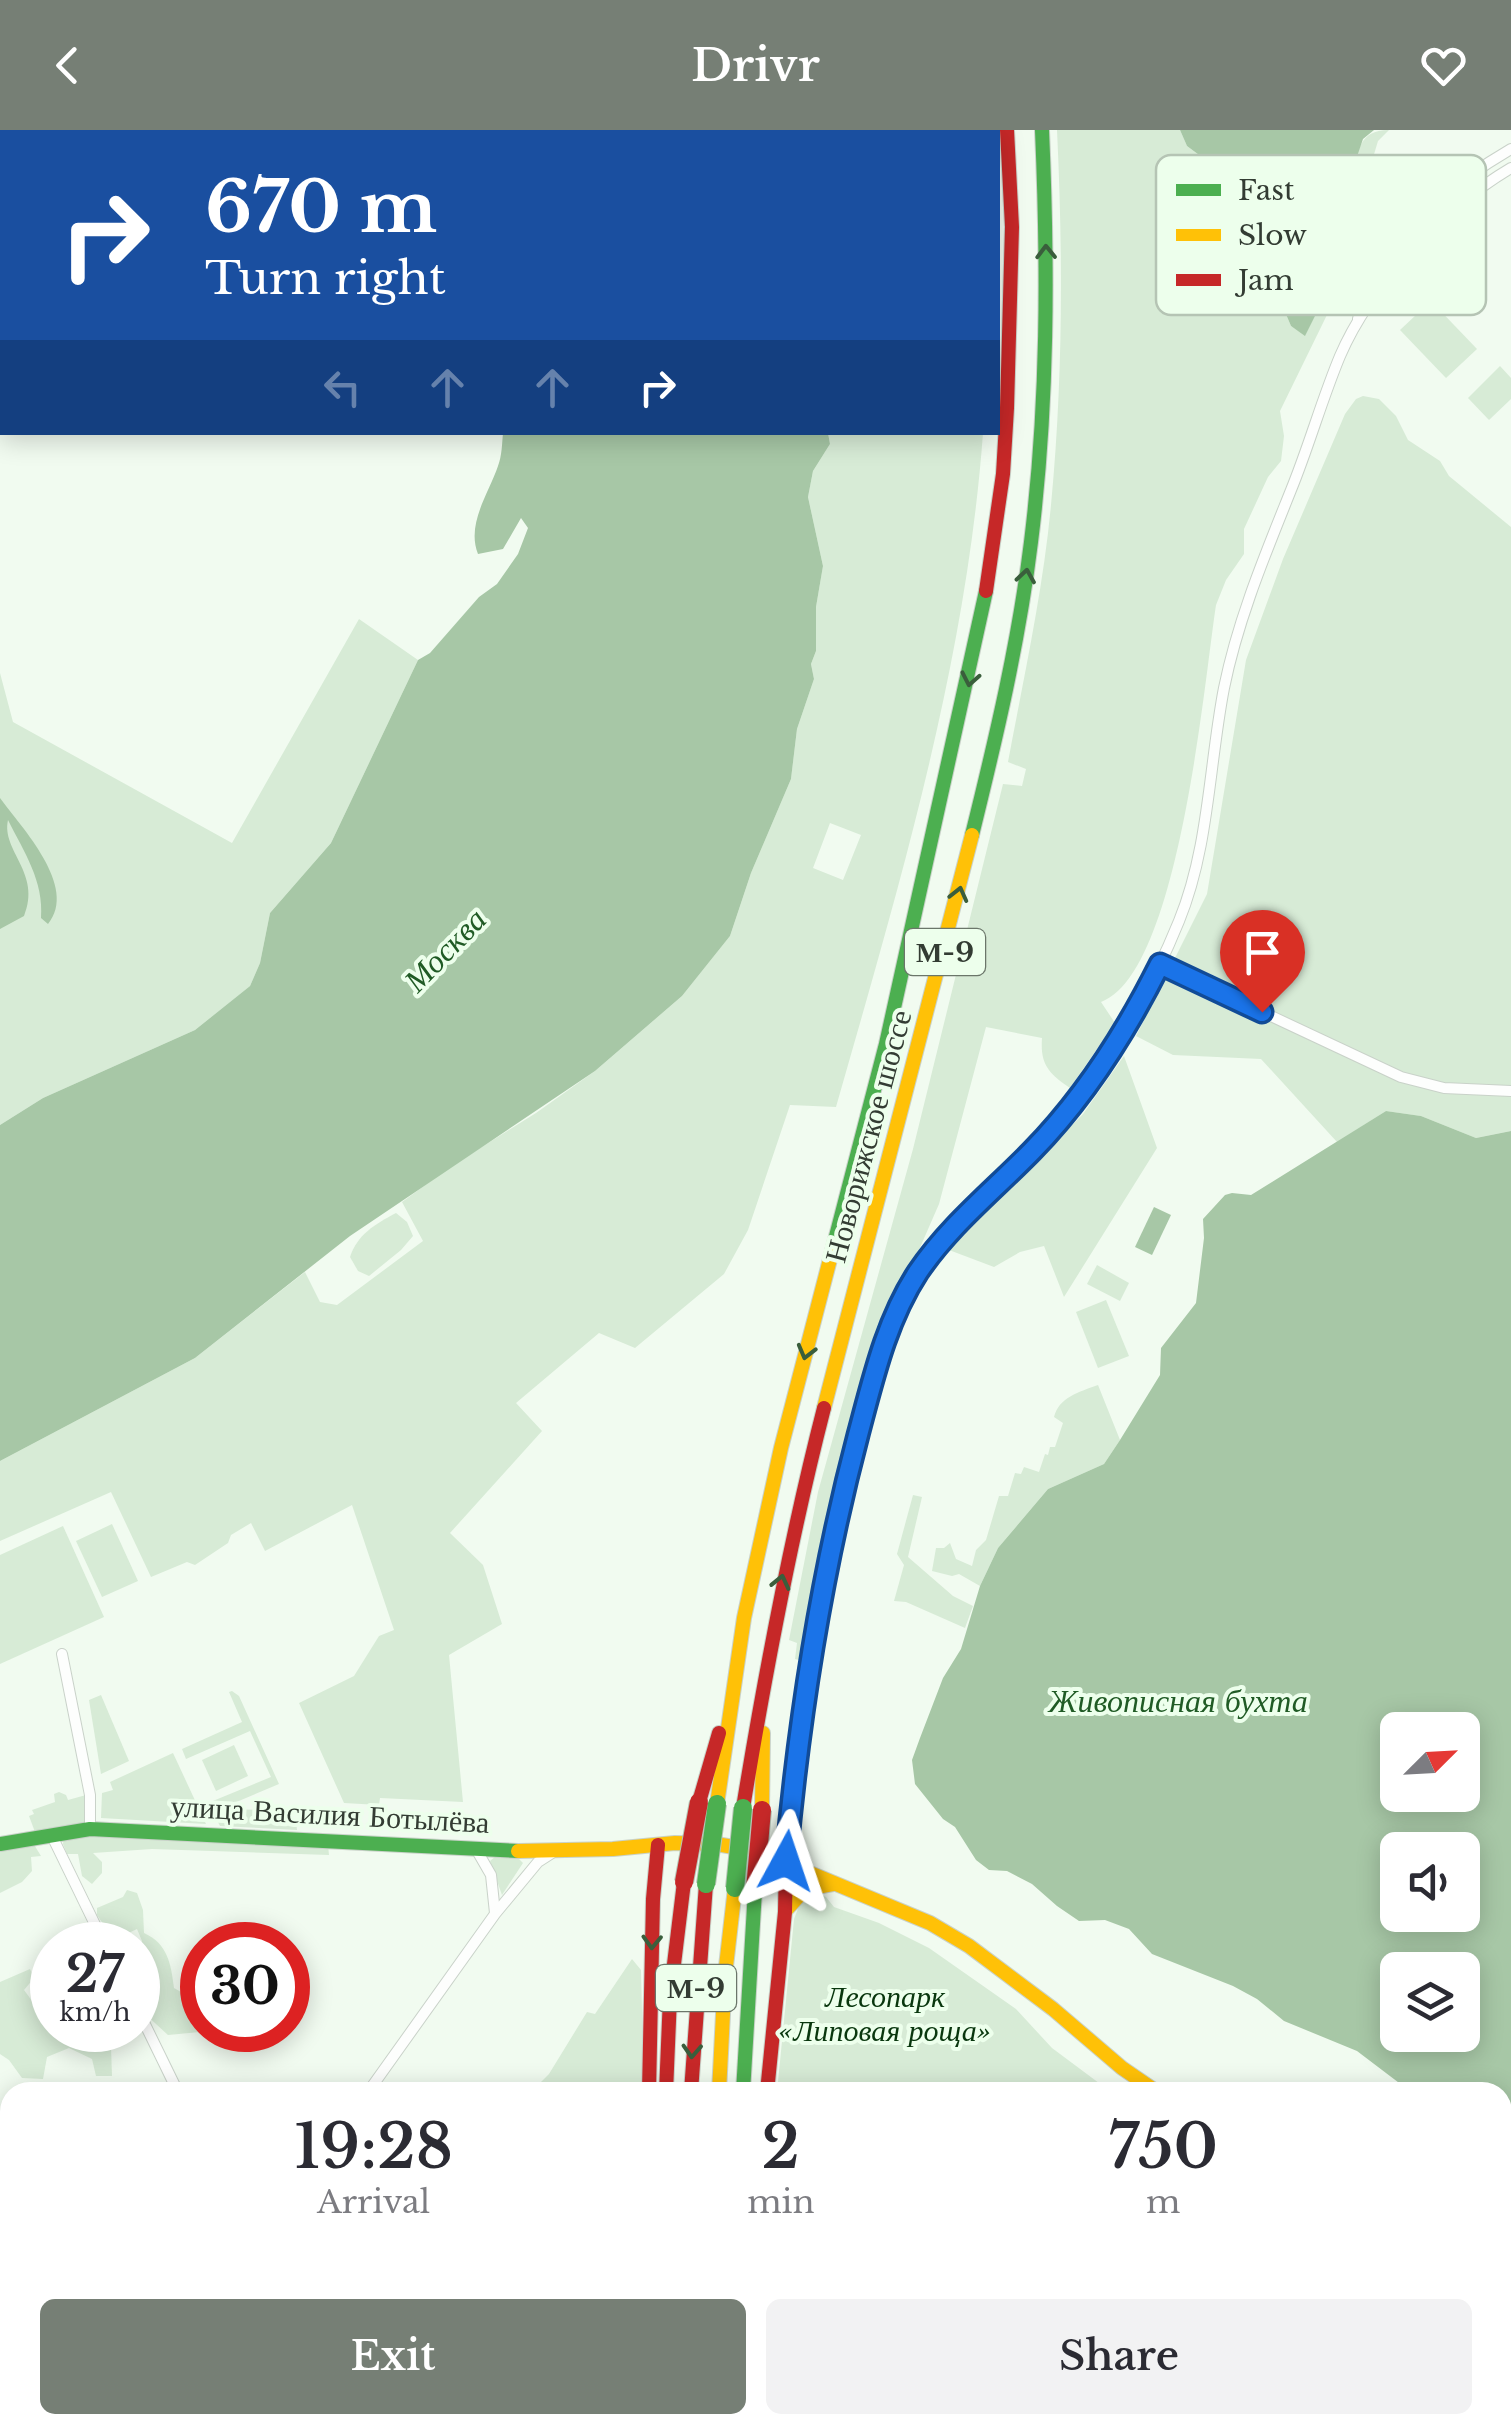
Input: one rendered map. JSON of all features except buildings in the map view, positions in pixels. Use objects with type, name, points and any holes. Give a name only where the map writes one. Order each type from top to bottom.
[{"type":"main road","name":"Новорижское шоссе","points":[[691,2082],[708,1803],[725,1755],[744,1618],[780,1448],[890,1026],[983,609],[1007,408],[1012,226],[1007,130]]},
{"type":"main road","name":"Новорижское шоссе","points":[[720,2082],[735,1888],[753,1809],[750,1754],[777,1598],[924,1036],[1020,618],[1038,478],[1046,336],[1042,130]]},
{"type":"main road","points":[[666,2082],[670,1997],[684,1882],[708,1803],[735,1675]]},
{"type":"main road","points":[[744,2082],[755,1890],[753,1809],[763,1678]]},
{"type":"main road","name":"улица Василия Ботылёва","points":[[0,1844],[90,1829],[522,1852],[716,1844],[756,1851],[930,1923],[969,1946],[1143,2082]]},
{"type":"main road","points":[[648,2082],[658,1845]]},
{"type":"main road","points":[[768,2082],[785,1912],[786,1861]]},
{"type":"main road","points":[[785,1912],[802,1889],[821,1884],[844,1885]]},
{"type":"street","points":[[1486,165],[1511,149]]},
{"type":"street","points":[[1486,184],[1511,168]]},
{"type":"street","points":[[1356,324],[1358,315]]},
{"type":"street","points":[[786,1861],[806,1680],[824,1578],[886,1336],[901,1302],[938,1245],[1034,1149],[1081,1095],[1112,1052],[1160,964],[1181,917],[1196,864],[1225,686],[1253,582],[1315,430],[1340,356],[1363,315]]},
{"type":"street","points":[[1160,964],[1401,1077],[1444,1088],[1511,1090]]},
{"type":"street","points":[[62,1654],[90,1795],[90,1829]]},
{"type":"street","points":[[50,1834],[94,1922]]},
{"type":"street","points":[[476,1850],[490,1875],[495,1914]]},
{"type":"street","points":[[522,1852],[528,1864],[526,1876]]},
{"type":"street","points":[[375,2082],[495,1914],[544,1856],[557,1852]]},
{"type":"street","points":[[158,2052],[173,2082]]},
{"type":"green space","points":[[1057,130],[1180,130],[1187,146],[1199,155],[1156,155],[1156,315],[1286,315],[1291,326],[1305,335],[1315,315],[1327,315],[1280,411],[1284,436],[1281,461],[1268,477],[1244,529],[1244,554],[1226,580],[1216,605],[1183,822],[1150,939],[1128,980],[1101,1002],[1115,1023],[1070,1088],[1047,1068],[1042,1038],[986,1027],[939,1204],[885,1328],[831,1512],[803,1661],[795,1659],[797,1643],[789,1640],[818,1492],[913,1149],[1003,784],[1022,786],[1026,769],[1008,762],[1033,634],[1051,505],[1061,318]]},
{"type":"green space","points":[[1389,130],[1378,141],[1374,155],[1357,155],[1365,138]]},
{"type":"green space","points":[[1416,315],[1444,315],[1477,349],[1446,378],[1400,330]]},
{"type":"green space","points":[[1500,366],[1511,378],[1511,399],[1489,420],[1468,398]]},
{"type":"green space","points":[[1363,396],[1379,399],[1396,416],[1408,440],[1440,461],[1449,476],[1511,527],[1511,1131],[1476,1138],[1421,1116],[1386,1111],[1337,1142],[1261,1059],[1173,1055],[1136,1036],[1207,894],[1246,660],[1283,559],[1345,414]]},
{"type":"green space","points":[[828,435],[983,435],[962,605],[946,690],[906,858],[836,1107],[790,1105],[748,1230],[724,1274],[635,1348],[599,1333],[516,1403],[542,1431],[450,1533],[483,1565],[502,1624],[449,1655],[463,1802],[380,1798],[379,1805],[344,1803],[299,1703],[354,1676],[379,1636],[394,1630],[352,1505],[265,1551],[251,1523],[195,1565],[187,1562],[151,1577],[111,1492],[0,1541],[0,1461],[195,1358],[305,1272],[320,1302],[337,1305],[423,1241],[402,1202],[595,1071],[682,996],[730,936],[751,873],[791,779],[797,729],[814,679],[811,664],[816,651],[816,607],[823,566],[808,497],[813,471],[830,444]],"holes":[[[830,823],[861,835],[843,880],[813,868]]]},
{"type":"green space","points":[[359,619],[418,660],[331,843],[270,913],[260,963],[250,986],[195,1030],[43,1098],[0,1125],[0,673],[13,722],[232,843]]},
{"type":"green space","points":[[1124,1056],[1157,1148],[1064,1297],[1044,1246],[1020,1252],[994,1267],[949,1250],[1083,1114]]},
{"type":"green space","points":[[396,1213],[407,1222],[413,1236],[369,1276],[358,1271],[350,1257],[357,1242]]},
{"type":"green space","points":[[1097,1265],[1129,1283],[1120,1301],[1087,1284]]},
{"type":"green space","points":[[1106,1300],[1129,1356],[1098,1368],[1076,1312]]},
{"type":"green space","points":[[1098,1385],[1120,1440],[1104,1464],[1048,1489],[998,1548],[980,1586],[959,1574],[932,1571],[936,1548],[950,1543],[956,1559],[972,1566],[976,1550],[986,1540],[999,1496],[1008,1496],[1015,1473],[1021,1474],[1024,1467],[1039,1472],[1045,1454],[1055,1447],[1063,1423],[1054,1417],[1060,1405]]},
{"type":"green space","points":[[913,1495],[922,1497],[908,1557],[953,1596],[973,1606],[965,1628],[906,1602],[894,1601],[904,1565],[897,1554]]},
{"type":"green space","points":[[112,1524],[138,1581],[102,1597],[76,1541]]},
{"type":"green space","points":[[63,1526],[104,1617],[0,1664],[0,1555]]},
{"type":"green space","points":[[229,1692],[239,1696],[279,1784],[220,1809],[264,1810],[265,1816],[296,1820],[297,1830],[220,1826],[208,1803],[271,1777],[250,1731],[186,1759],[182,1749],[242,1722]]},
{"type":"green space","points":[[101,1695],[129,1761],[101,1774],[89,1700]]},
{"type":"green space","points":[[234,1745],[248,1776],[216,1791],[202,1760]]},
{"type":"green space","points":[[173,1753],[206,1824],[101,1818],[102,1793],[113,1790],[110,1782]]},
{"type":"green space","points":[[59,1792],[68,1800],[86,1795],[87,1826],[35,1832],[29,1816],[34,1814],[32,1810],[55,1802],[54,1794]]},
{"type":"green space","points":[[81,1833],[328,1845],[329,1855],[152,1849],[93,1853],[102,1862],[102,1873],[92,1884],[82,1876],[78,1854],[67,1854],[63,1844],[64,1837]]},
{"type":"green space","points":[[33,1843],[41,1856],[31,1857],[32,1871],[22,1882],[0,1893],[0,1850]]},
{"type":"green space","points":[[496,1856],[518,1858],[523,1863],[502,1895],[490,1861]]},
{"type":"green space","points":[[127,1890],[137,1893],[144,1922],[102,1922],[97,1908],[123,1897]]},
{"type":"green space","name":"Лесопарк «Липовая роща»","points":[[814,1892],[826,1897],[834,1907],[879,1923],[929,1948],[1016,2009],[1052,2048],[1098,2082],[778,2082],[794,1919],[801,1901]]},
{"type":"green space","points":[[160,1945],[170,1963],[174,1988],[180,1991],[180,2034],[168,2035],[160,2028]]},
{"type":"green space","points":[[632,1959],[641,1970],[644,2082],[541,2082],[587,2012],[595,2014]]},
{"type":"green space","points":[[30,1969],[30,1983],[24,1990],[30,1998],[30,2052],[59,2052],[47,2057],[43,2079],[22,2078],[0,2054],[0,1982]]},
{"type":"green space","points":[[77,2052],[111,2052],[112,2076],[96,2076],[92,2059]]},
{"type":"water","points":[[1180,130],[1374,130],[1363,139],[1358,155],[1199,155],[1187,146]]},
{"type":"water","points":[[1286,315],[1316,315],[1305,336],[1291,326]]},
{"type":"water","name":"Москва","points":[[503,435],[828,435],[830,444],[813,471],[808,497],[823,566],[816,607],[816,651],[811,664],[814,679],[797,729],[791,779],[751,873],[730,936],[682,996],[595,1071],[350,1236],[195,1358],[0,1461],[0,1125],[43,1098],[195,1030],[250,986],[260,963],[270,913],[331,843],[418,660],[430,653],[479,597],[497,584],[518,554],[528,528],[521,518],[503,549],[478,554],[475,543],[480,509],[499,462]]},
{"type":"water","points":[[0,798],[33,841],[52,876],[56,909],[48,924],[41,918],[32,867],[8,820],[7,831],[25,875],[28,901],[24,916],[0,929]]},
{"type":"water","name":"Живописная бухта","points":[[1386,1111],[1421,1116],[1476,1138],[1511,1131],[1511,2082],[1398,2082],[1357,2051],[1284,2021],[1233,1986],[1152,1954],[1129,1929],[1105,1920],[1079,1921],[1032,1884],[1007,1871],[989,1870],[976,1860],[955,1827],[943,1819],[915,1784],[912,1760],[943,1678],[961,1649],[980,1586],[998,1548],[1048,1489],[1104,1464],[1120,1440],[1160,1375],[1161,1348],[1196,1303],[1203,1219],[1225,1195],[1251,1195]]},
{"type":"water","points":[[1154,1207],[1171,1215],[1152,1255],[1135,1247]]},
{"type":"traffic: fast","points":[[972,835],[1013,653],[1037,491],[1045,336],[1042,130]]},
{"type":"traffic: fast","points":[[834,1244],[886,1044],[986,591]]},
{"type":"traffic: fast","points":[[706,1884],[717,1804]]},
{"type":"traffic: fast","points":[[735,1888],[743,1808]]},
{"type":"traffic: fast","points":[[0,1844],[90,1829],[518,1851]]},
{"type":"traffic: fast","points":[[744,2082],[755,1890]]},
{"type":"traffic: slow","points":[[824,1408],[972,835]]},
{"type":"traffic: slow","points":[[717,1804],[744,1618],[781,1448],[834,1244]]},
{"type":"traffic: slow","points":[[762,1810],[763,1733]]},
{"type":"traffic: slow","points":[[518,1851],[675,1843],[757,1851],[930,1923],[969,1946],[1142,2082]]},
{"type":"traffic: slow","points":[[786,1910],[805,1889],[833,1884]]},
{"type":"traffic: slow","points":[[720,2082],[725,1975],[735,1888]]},
{"type":"traffic: jam","points":[[986,591],[1003,474],[1007,408],[1012,227],[1007,130]]},
{"type":"traffic: jam","points":[[743,1808],[779,1607],[824,1408]]},
{"type":"traffic: jam","points":[[699,1802],[719,1733]]},
{"type":"traffic: jam","points":[[684,1882],[699,1802]]},
{"type":"traffic: jam","points":[[755,1890],[762,1810]]},
{"type":"traffic: jam","points":[[649,2082],[658,1845]]},
{"type":"traffic: jam","points":[[768,2082],[785,1912],[786,1861]]},
{"type":"traffic: jam","points":[[666,2082],[670,1997],[684,1882]]},
{"type":"traffic: jam","points":[[692,2082],[706,1884]]},
{"type":"route","points":[[786,1861],[806,1680],[824,1578],[875,1372],[901,1302],[954,1226],[1034,1149],[1081,1095],[1112,1052],[1160,964],[1262,1012]]}]
